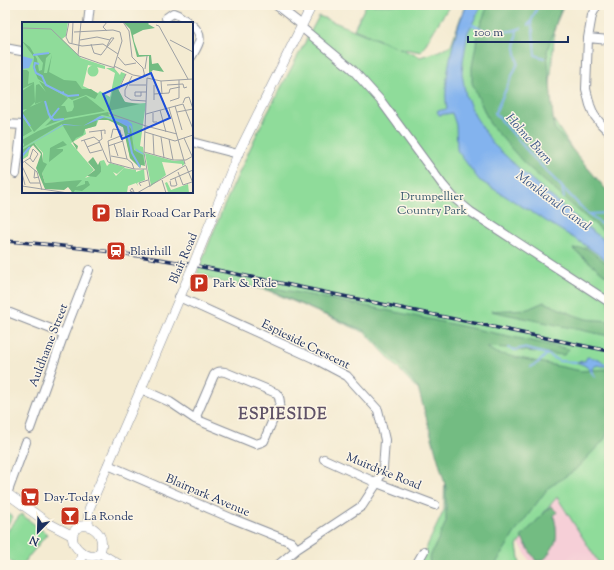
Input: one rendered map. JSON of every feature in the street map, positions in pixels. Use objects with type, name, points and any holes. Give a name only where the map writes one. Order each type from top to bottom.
[{"type":"street","points":[[88,22],[90,5]]},
{"type":"street","points":[[276,5],[352,69],[381,101],[454,198],[471,212],[609,302]]},
{"type":"street","name":"Blair Road","points":[[88,526],[89,509],[141,390],[238,154],[312,5]]},
{"type":"street","points":[[597,5],[592,15],[588,38],[586,89],[594,115],[609,132]]},
{"type":"street","points":[[166,18],[173,13],[188,22]]},
{"type":"street","points":[[193,26],[200,38],[200,42],[193,54]]},
{"type":"street","points":[[588,38],[609,40]]},
{"type":"street","points":[[5,48],[21,51]]},
{"type":"street","points":[[5,124],[22,125]]},
{"type":"street","points":[[16,174],[22,132]]},
{"type":"street","points":[[193,142],[238,154]]},
{"type":"street","name":"Auldhame Street","points":[[30,429],[89,270]]},
{"type":"street","name":"Espieside Crescent","points":[[179,297],[313,358],[347,376],[378,410],[385,440],[383,469],[377,483],[362,506],[297,548],[278,565]]},
{"type":"street","points":[[5,310],[64,334]]},
{"type":"street","points":[[141,390],[170,402],[195,419],[256,444],[264,441],[280,403],[280,399],[276,394],[225,372],[219,372],[214,375],[195,419]]},
{"type":"street","points":[[26,442],[6,493],[48,523],[73,536]]},
{"type":"street","name":"Muirdyke Road","points":[[324,459],[377,483],[435,505]]},
{"type":"street","name":"Blairpark Avenue","points":[[108,465],[291,542],[297,548]]},
{"type":"street","points":[[80,526],[88,526],[96,531],[102,543],[100,553],[93,558],[82,555],[74,544],[73,536],[80,526]]},
{"type":"street","points":[[416,565],[424,551]]},
{"type":"street","points":[[100,553],[120,565]]},
{"type":"street","points":[[78,565],[82,555]]},
{"type":"shaded area","points":[[558,495],[601,565],[532,565],[519,543]]},
{"type":"green space","name":"Drumpellier Country Park","points":[[366,5],[450,5],[421,52],[399,48],[420,57],[437,52],[451,45],[465,5],[564,5],[555,26],[548,111],[592,181],[609,196],[609,565],[600,565],[557,497],[517,545],[520,565],[418,565],[444,510],[445,463],[421,393],[366,333],[267,290],[215,281],[197,273],[223,208],[259,129],[319,16],[396,47],[354,29]]},
{"type":"green space","points":[[488,5],[562,5],[547,51],[554,128],[609,193],[609,236],[524,163],[490,124],[472,83],[472,67],[479,28]]},
{"type":"green space","points":[[586,248],[609,265],[609,278],[573,249]]},
{"type":"green space","points":[[259,285],[569,349],[564,355],[508,348],[486,347],[496,353],[581,371],[609,369],[609,428],[605,439],[575,470],[548,488],[514,534],[495,565],[431,565],[429,559],[446,522],[446,488],[418,388],[400,365],[366,331],[316,311]]},
{"type":"green space","points":[[544,302],[586,319],[609,321],[609,336],[491,311],[528,309]]},
{"type":"green space","points":[[551,506],[557,512],[554,516],[556,540],[548,555],[542,560],[536,561],[521,537]]},
{"type":"green space","points":[[5,511],[13,517],[5,528]]},
{"type":"green space","points":[[21,514],[47,534],[22,565],[15,565],[5,557],[5,534]]},
{"type":"water","name":"Monkland Canal","points":[[467,5],[482,5],[468,32],[462,74],[466,96],[475,116],[493,144],[524,173],[609,244],[609,262],[582,243],[479,180],[457,150],[456,125],[452,113],[439,115],[437,111],[447,109],[446,90],[450,59],[454,41]]},
{"type":"water","points":[[587,357],[599,359],[608,366],[598,365],[593,367],[592,371],[584,365],[576,362],[585,361]]},
{"type":"waterway","points":[[528,25],[531,22],[538,5]]},
{"type":"waterway","points":[[531,22],[535,55],[544,58]]},
{"type":"waterway","points":[[471,24],[482,29]]},
{"type":"waterway","points":[[480,29],[511,31],[521,28]]},
{"type":"waterway","name":"Holme Burn","points":[[517,29],[515,48],[518,63],[495,113],[532,156],[562,187],[564,198]]},
{"type":"waterway","name":"Holme Burn","points":[[563,188],[586,212],[609,230]]},
{"type":"waterway","name":"Monkland Canal","points":[[589,214],[609,213]]},
{"type":"waterway","points":[[508,348],[515,350],[523,348],[547,354],[559,361],[576,362]]},
{"type":"waterway","points":[[531,367],[547,354]]},
{"type":"waterway","points":[[605,364],[609,366]]},
{"type":"waterway","points":[[591,371],[595,377]]},
{"type":"railway","points":[[5,241],[94,250],[183,263],[609,351]]},
{"type":"place","name":"Blair Road Car Park","points":[[101,213]]},
{"type":"place","name":"Blairhill","points":[[116,251]]},
{"type":"place","name":"Park & Ride","points":[[199,283]]},
{"type":"place","name":"Day-Today","points":[[30,497]]},
{"type":"place","name":"La Ronde","points":[[70,516]]},
{"type":"district","name":"ESPIESIDE","points":[[283,413]]}]
